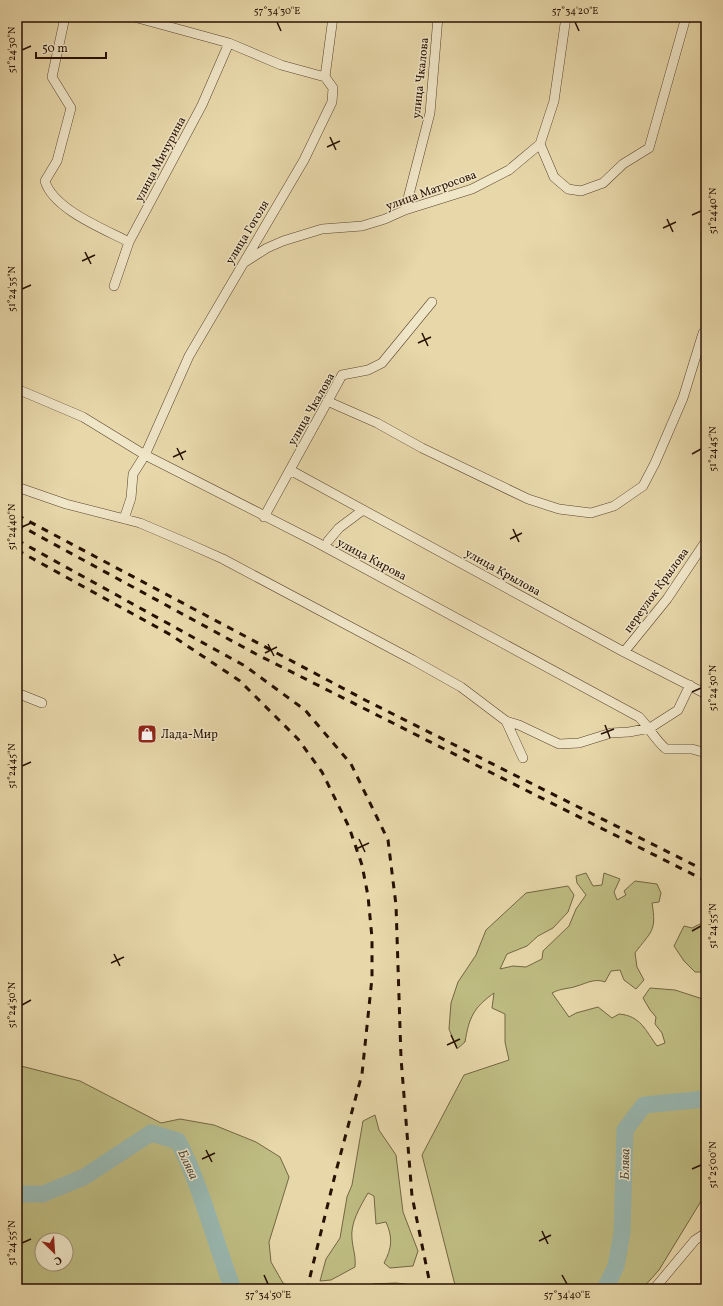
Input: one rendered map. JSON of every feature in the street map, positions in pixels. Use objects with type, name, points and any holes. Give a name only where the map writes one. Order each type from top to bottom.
[{"type":"street","points":[[65,17],[52,77],[71,108],[57,161],[45,181],[47,189],[62,206],[129,242]]},
{"type":"street","points":[[134,17],[229,44],[281,65],[325,77],[333,17]]},
{"type":"street","name":"улица Чкалова","points":[[405,210],[430,113],[438,17]]},
{"type":"street","points":[[566,17],[554,101],[540,144],[554,177],[568,189],[581,191],[603,184],[623,164],[649,148],[686,17]]},
{"type":"street","name":"улица Мичурина","points":[[114,286],[129,242],[202,105],[229,44]]},
{"type":"street","name":"улица Гоголя","points":[[124,518],[131,498],[133,474],[145,455],[189,356],[304,160],[332,102],[333,88],[325,77]]},
{"type":"street","name":"улица Матросова","points":[[244,263],[266,248],[302,235],[322,229],[362,226],[385,219],[405,210],[472,189],[509,170],[540,144]]},
{"type":"street","name":"улица Чкалова","points":[[264,517],[342,375],[368,370],[382,363],[432,302]]},
{"type":"street","points":[[327,401],[377,424],[422,448],[528,499],[559,508],[591,513],[614,506],[643,486],[656,463],[683,398],[703,333]]},
{"type":"street","name":"улица Кирова","points":[[17,389],[83,417],[145,455],[264,517],[316,542],[639,717],[650,728],[657,742],[666,749],[692,749],[706,753]]},
{"type":"street","name":"улица Крылова","points":[[290,470],[624,652],[706,694]]},
{"type":"street","points":[[17,487],[66,504],[140,522],[223,559],[461,687],[506,721],[519,725],[559,744],[580,743],[611,733],[629,732],[650,728],[678,710],[690,685]]},
{"type":"street","points":[[328,540],[339,528],[363,510]]},
{"type":"street","name":"переулок Крылова","points":[[624,652],[667,599],[706,541]]},
{"type":"street","points":[[17,693],[42,703]]},
{"type":"street","points":[[506,721],[523,758]]},
{"type":"street","points":[[654,1289],[695,1240],[706,1233]]},
{"type":"shaded area","points":[[586,873],[593,886],[602,885],[604,873],[620,879],[614,892],[617,900],[626,895],[624,891],[635,881],[657,884],[661,893],[659,902],[652,903],[654,920],[653,926],[649,935],[635,953],[637,967],[644,980],[636,989],[624,980],[620,970],[611,971],[605,982],[591,981],[552,993],[569,1017],[576,1013],[598,1007],[612,1018],[619,1014],[633,1018],[646,1029],[657,1046],[665,1043],[662,1033],[655,1024],[656,1017],[643,998],[650,988],[675,990],[706,1000],[706,1193],[659,1270],[642,1289],[456,1289],[422,1155],[464,1075],[509,1060],[505,1042],[505,1014],[492,1008],[494,993],[481,1004],[473,1014],[468,1026],[465,1042],[457,1049],[449,1029],[451,1003],[458,982],[476,955],[486,930],[526,893],[568,886],[574,895],[568,912],[553,928],[538,936],[527,946],[507,954],[500,969],[513,966],[526,967],[542,959],[543,951],[569,926],[576,909],[586,895],[577,883],[576,876]]},
{"type":"shaded area","points":[[700,924],[706,927],[706,972],[695,972],[684,961],[674,946],[684,926],[692,928]]},
{"type":"shaded area","points":[[17,1065],[80,1081],[161,1123],[180,1119],[214,1125],[256,1142],[280,1157],[289,1177],[269,1242],[271,1262],[283,1283],[292,1289],[17,1289]]},
{"type":"shaded area","points":[[375,1115],[379,1130],[396,1155],[403,1212],[418,1251],[413,1266],[390,1268],[384,1263],[389,1253],[391,1243],[390,1233],[386,1222],[376,1224],[374,1196],[368,1193],[354,1221],[352,1239],[355,1267],[331,1280],[320,1281],[326,1259],[340,1238],[347,1197],[352,1185],[363,1121]]},
{"type":"shaded area","points":[[396,1283],[422,1286],[423,1289],[364,1289],[373,1284]]},
{"type":"waterway","name":"Блява","points":[[605,1289],[616,1266],[622,1233],[625,1130],[644,1105],[706,1099]]},
{"type":"waterway","name":"Блява","points":[[17,1194],[43,1194],[84,1177],[151,1133],[178,1141],[194,1177],[233,1289]]},
{"type":"railway","points":[[17,515],[367,701],[706,871]]},
{"type":"railway","points":[[17,524],[256,654],[706,881]]},
{"type":"railway","points":[[17,540],[245,666],[305,710],[351,764],[388,840],[396,905],[401,1058],[412,1196],[431,1289]]},
{"type":"railway","points":[[17,550],[171,635],[240,681],[298,739],[322,772],[349,827],[362,865],[368,896],[372,938],[372,978],[362,1074],[307,1289]]},
{"type":"place","name":"Лада-Мир","points":[[147,734]]}]
